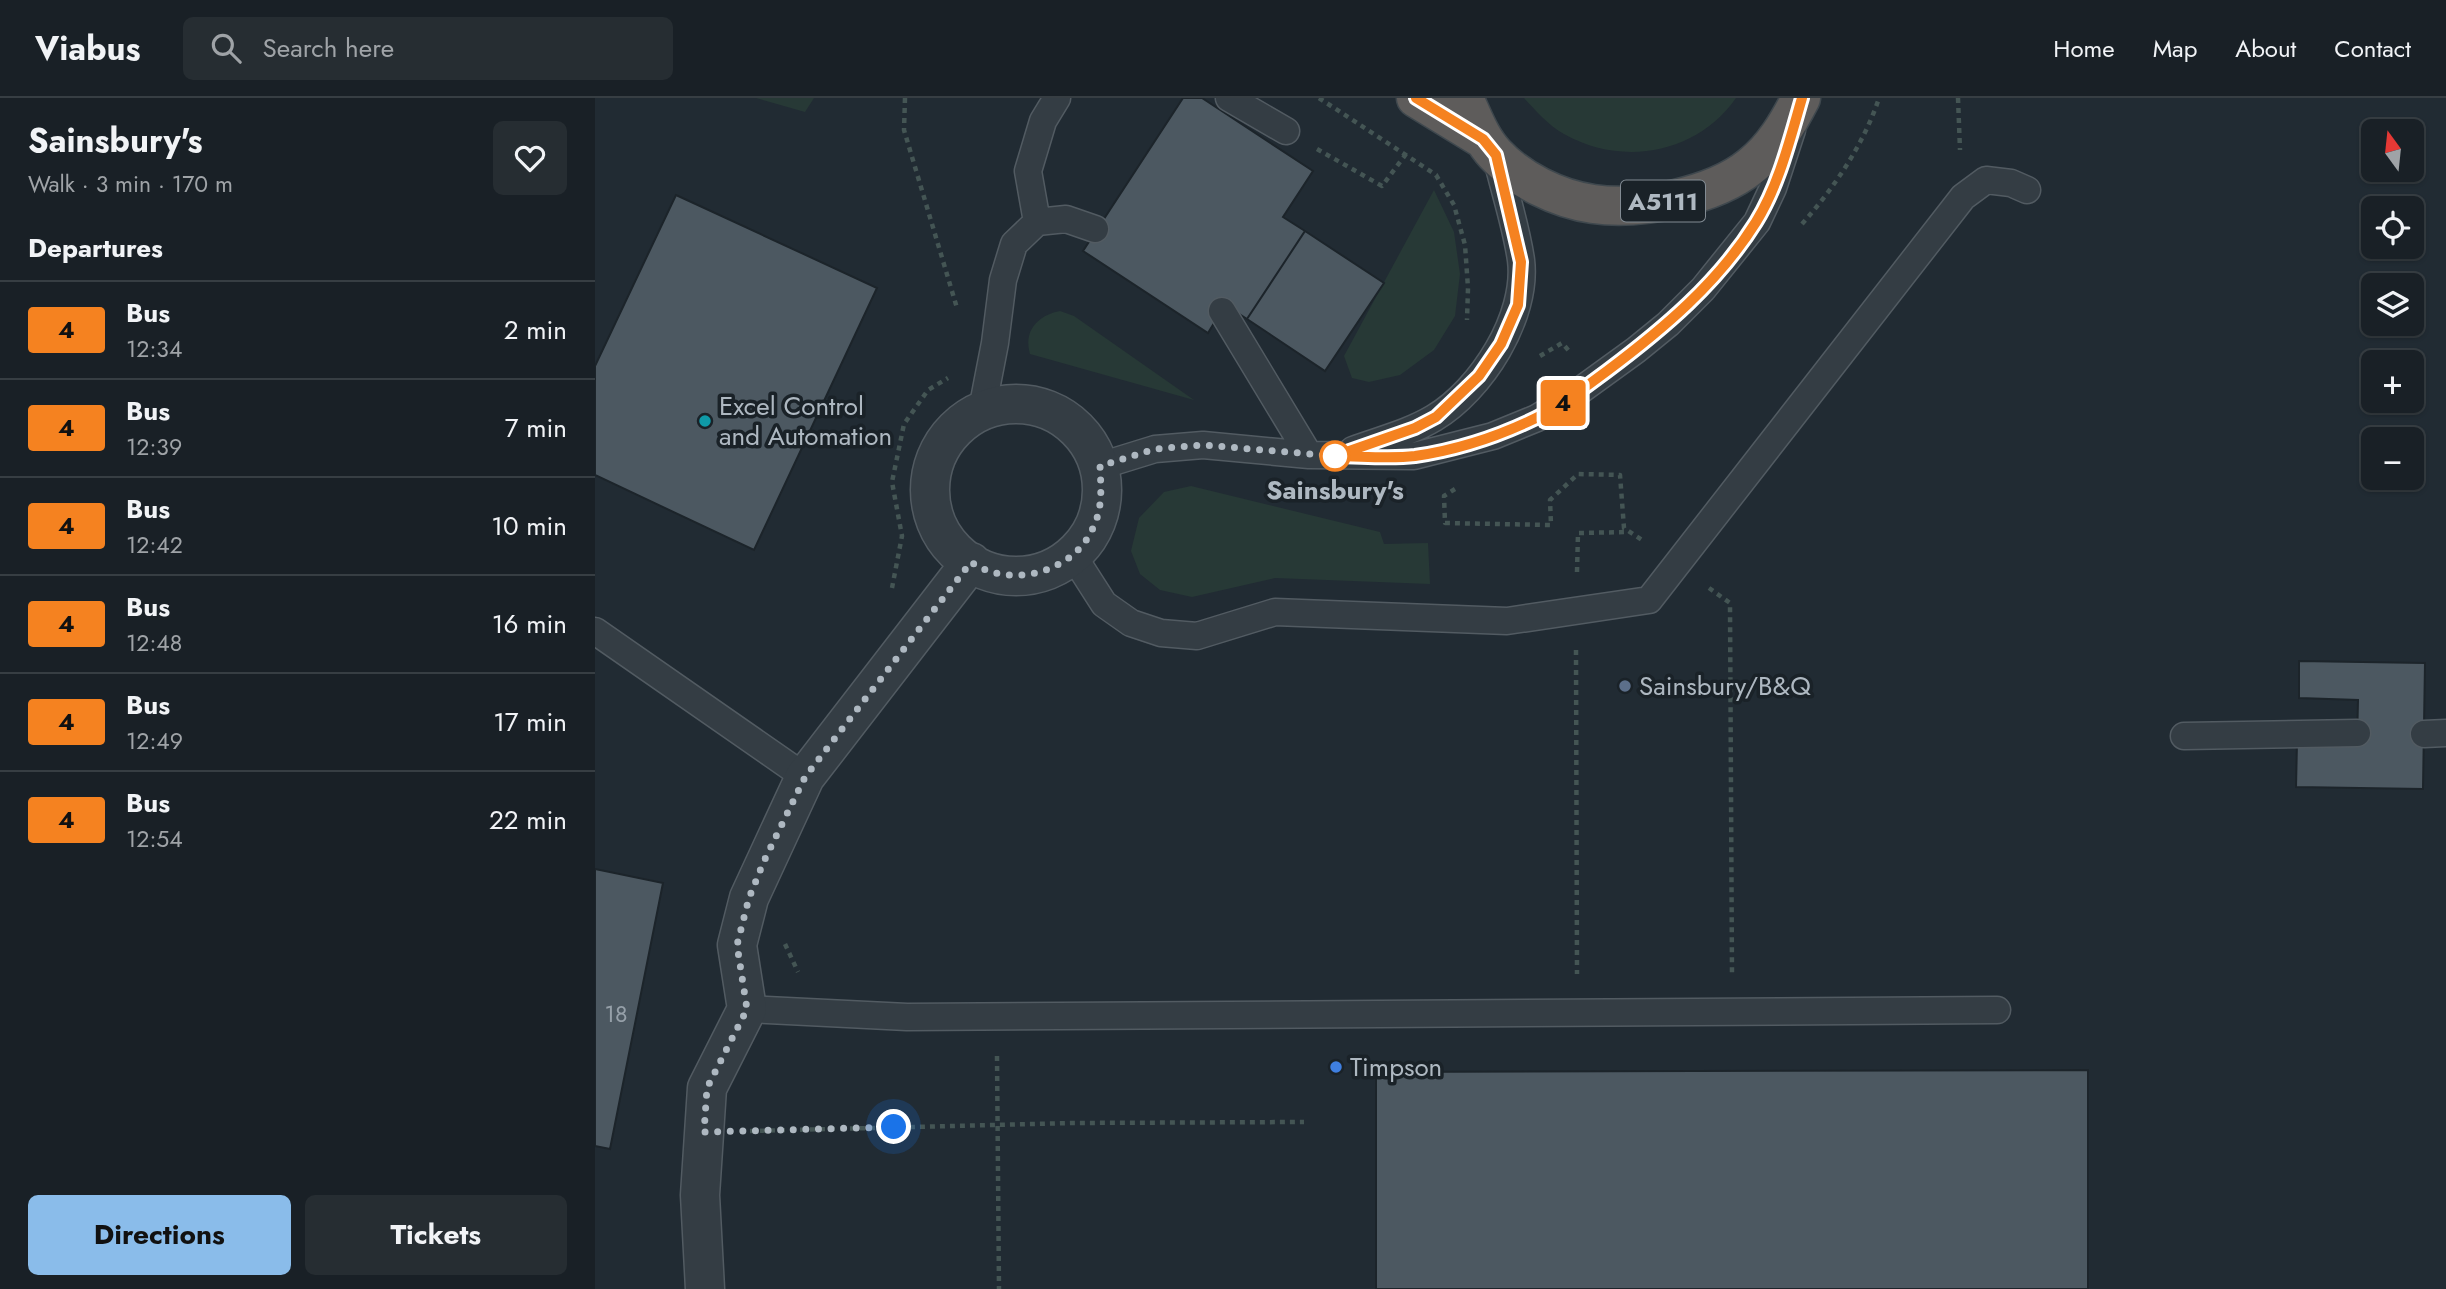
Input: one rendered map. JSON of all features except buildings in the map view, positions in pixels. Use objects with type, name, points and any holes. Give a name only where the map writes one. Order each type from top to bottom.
[{"type":"highway","name":"A5111","points":[[1416,98],[1490,147],[1528,181],[1556,194],[1593,204],[1627,205],[1670,200],[1726,181],[1751,166],[1780,136],[1802,98]]},
{"type":"highway","name":"A5111","points":[[1464,98],[1490,147]]},
{"type":"street","points":[[1018,403],[1048,409],[1073,425],[1090,444],[1100,466],[1102,502],[1092,531],[1079,549],[1059,564],[1031,575],[1001,575],[979,568],[944,538],[932,512],[929,493],[933,464],[947,437],[958,425],[982,410],[1018,403]]},
{"type":"street","points":[[705,1289],[700,1195],[707,1088],[747,1009],[737,945],[754,886],[805,777],[971,562]]},
{"type":"lane","points":[[1037,222],[1028,171],[1042,121],[1057,98]]},
{"type":"lane","points":[[1229,98],[1286,131]]},
{"type":"lane","points":[[1100,466],[1155,449],[1203,445],[1309,456],[1414,456],[1493,436],[1537,418],[1594,381],[1668,324],[1703,289],[1742,242],[1757,222],[1773,188],[1802,98]]},
{"type":"lane","points":[[1335,456],[1415,428],[1436,417],[1479,376],[1501,344],[1518,305],[1521,262],[1490,147]]},
{"type":"lane","points":[[1072,554],[1104,604],[1131,623],[1161,633],[1197,636],[1275,612],[1507,621],[1649,600],[1963,197],[1986,180],[2011,183],[2027,190]]},
{"type":"lane","points":[[982,410],[995,343],[1003,279],[1014,244],[1037,222],[1066,219],[1095,229]]},
{"type":"lane","points":[[1222,312],[1309,456]]},
{"type":"lane","points":[[595,631],[805,777]]},
{"type":"lane","points":[[2184,736],[2357,733]]},
{"type":"lane","points":[[747,1009],[907,1017],[1997,1010]]},
{"type":"path","points":[[905,98],[904,130],[959,315]]},
{"type":"path","points":[[1319,98],[1437,175],[1454,205],[1465,244],[1467,322],[1529,363],[1562,343],[1594,381]]},
{"type":"path","points":[[1286,131],[1382,186],[1406,153]]},
{"type":"path","points":[[1577,1012],[1578,533],[1630,532]]},
{"type":"path","points":[[996,1016],[999,1289]]},
{"type":"path","points":[[704,1132],[1304,1122]]},
{"type":"green space","points":[[756,98],[814,98],[805,112]]},
{"type":"green space","points":[[1524,98],[1736,98],[1720,117],[1701,132],[1680,143],[1634,152],[1586,144],[1564,134],[1547,122]]},
{"type":"green space","points":[[1434,190],[1454,232],[1460,274],[1455,316],[1434,350],[1400,375],[1369,382],[1352,378],[1344,356]]},
{"type":"green space","points":[[1060,311],[1074,316],[1194,400],[1030,354],[1029,338],[1035,325],[1045,316]]},
{"type":"green space","points":[[1191,486],[1380,532],[1384,544],[1428,543],[1430,584],[1275,578],[1192,597],[1160,590],[1140,574],[1131,551],[1139,518],[1164,492]]},
{"type":"bus line","name":"4","points":[[1416,98],[1483,139],[1496,155],[1521,262],[1518,305],[1501,344],[1479,376],[1436,417],[1415,428],[1335,456],[1414,456],[1493,436],[1537,418],[1567,400],[1636,350],[1668,324],[1703,289],[1757,222],[1773,188],[1802,98]]},
{"type":"place","name":"Excel Control and Automation","points":[[705,421]]},
{"type":"place","name":"Sainsbury's","points":[[1335,456]]},
{"type":"place","name":"Sainsbury/B&Q","points":[[1625,686]]},
{"type":"place","name":"Timpson","points":[[1336,1067]]},
{"type":"route","points":[[894,1127],[704,1132],[707,1088],[747,1009],[737,945],[749,898],[805,777],[971,562],[979,568],[1001,575],[1031,575],[1059,564],[1079,549],[1092,531],[1102,502],[1100,466],[1155,449],[1203,445],[1309,456],[1335,456]]}]
